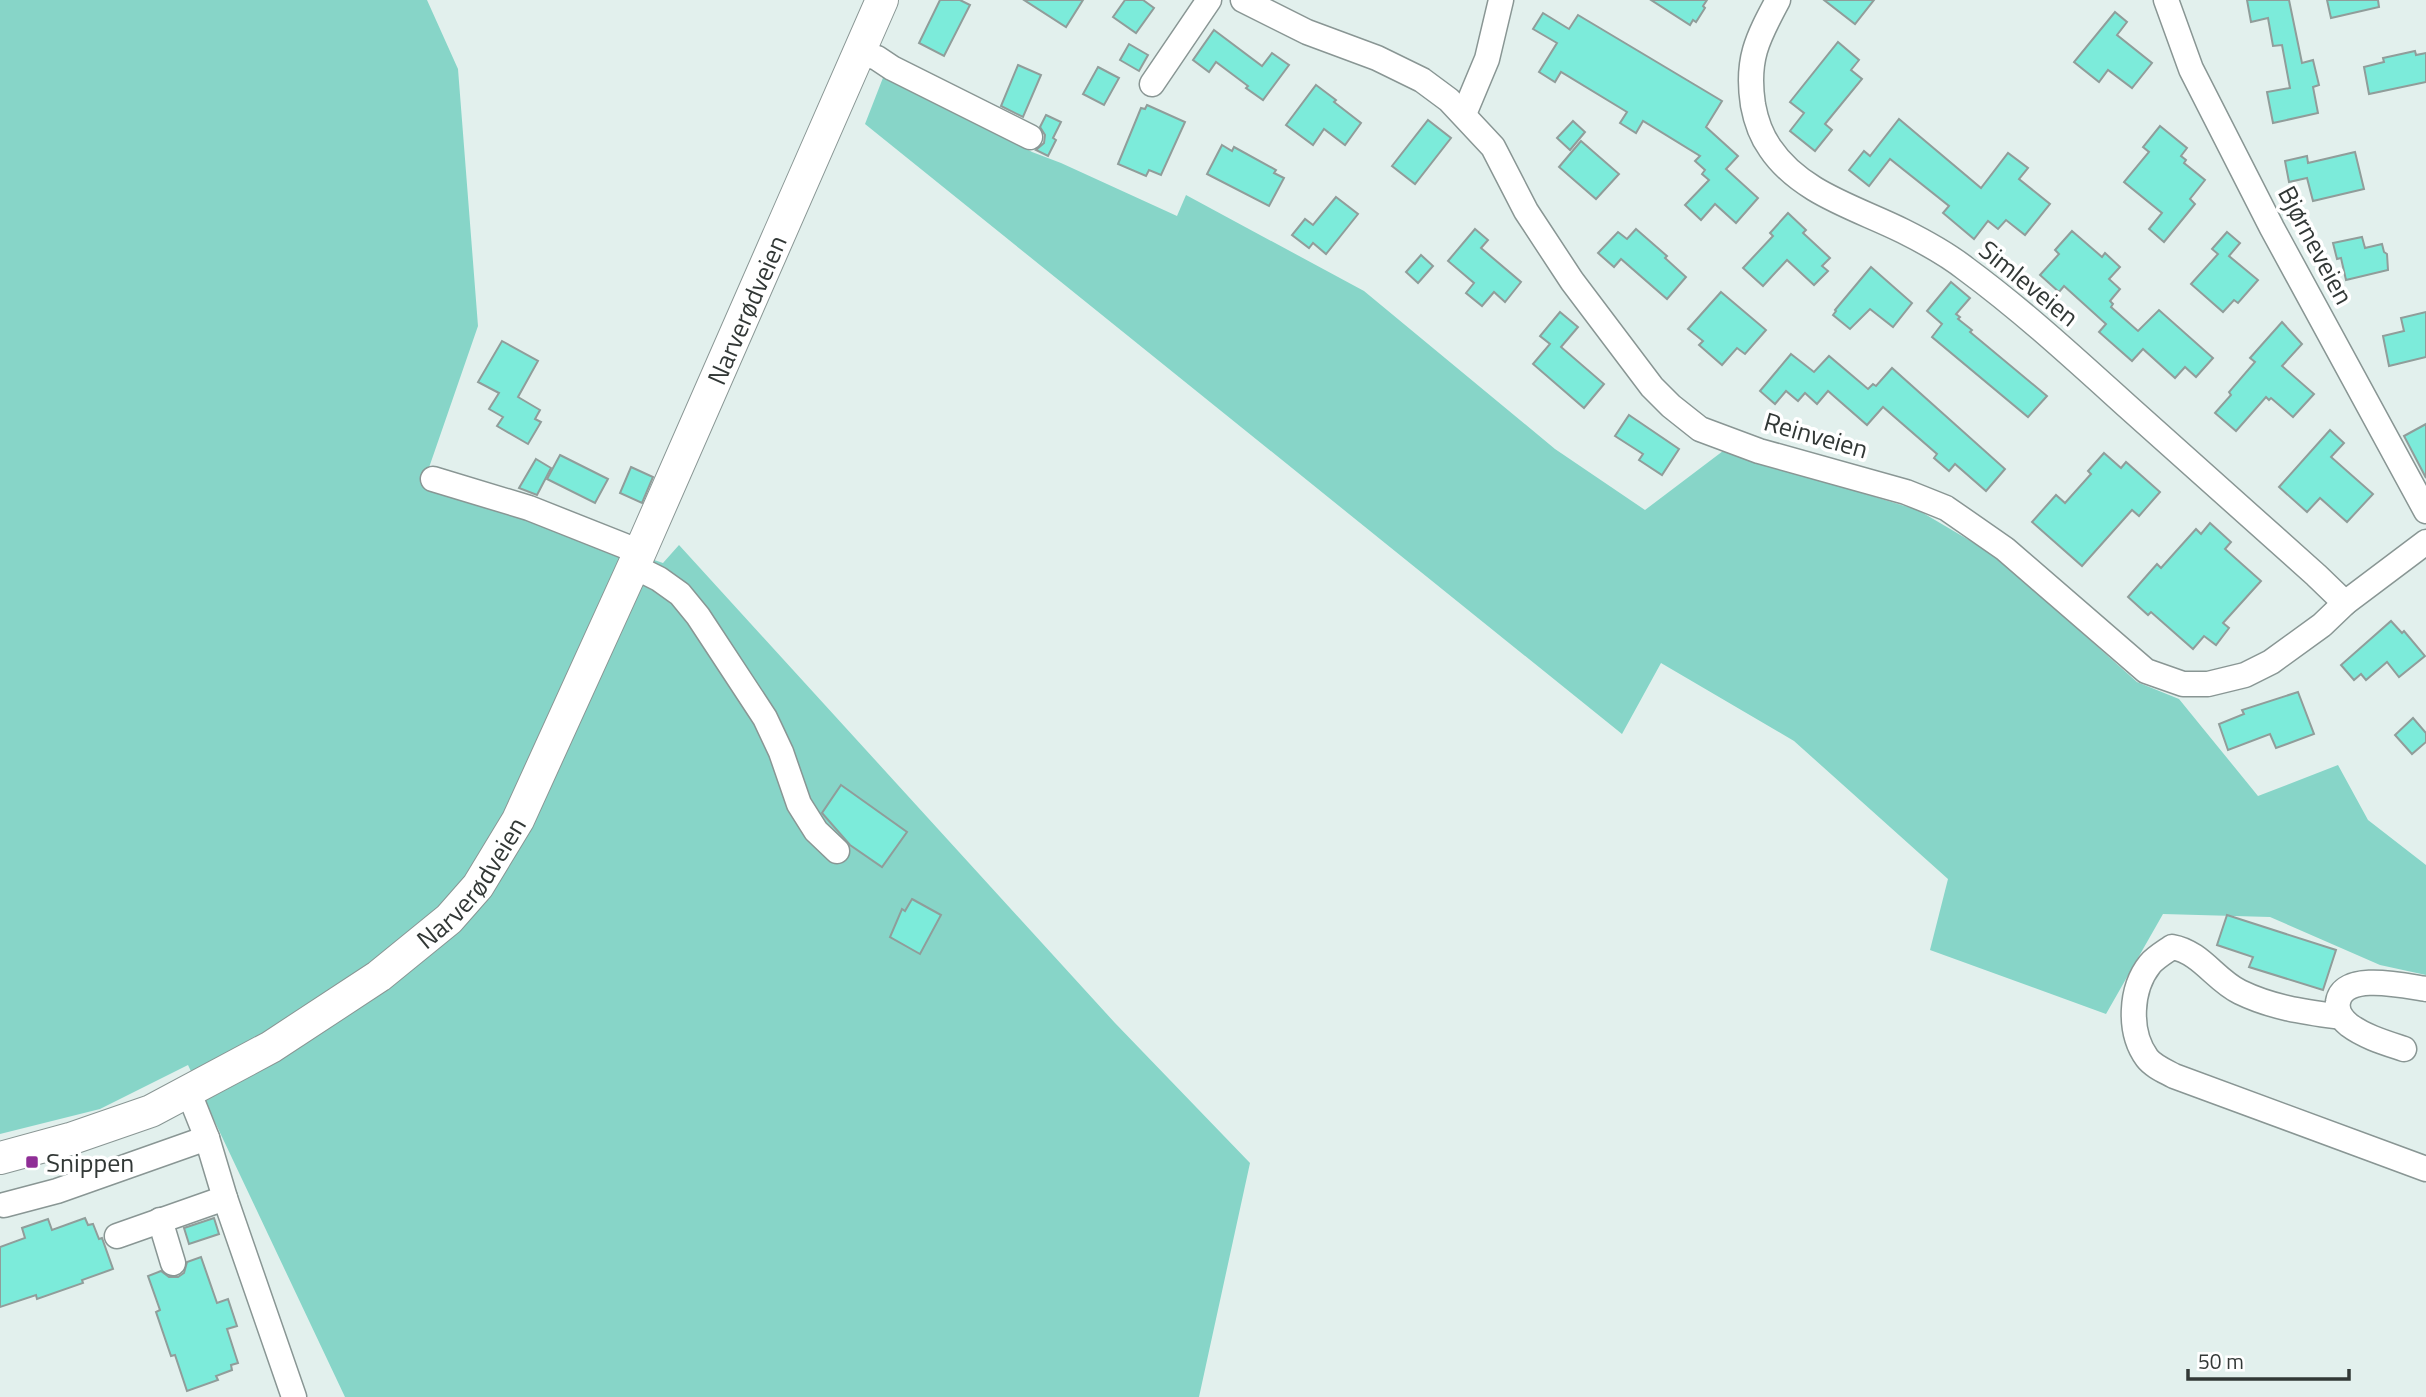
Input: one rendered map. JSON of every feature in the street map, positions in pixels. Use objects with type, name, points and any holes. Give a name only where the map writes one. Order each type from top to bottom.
[{"type":"main road","name":"Narverødveien","points":[[0,1158],[82,1135],[151,1111],[271,1047],[379,976],[449,919],[478,886],[518,820],[882,0]]},
{"type":"street","points":[[1152,84],[1209,0]]},
{"type":"street","name":"Reinveien","points":[[1243,0],[1307,32],[1366,53],[1422,80],[1464,114],[1493,147],[1526,211],[1580,292],[1652,387],[1700,429],[1759,451],[1906,492],[1946,508],[2005,549],[2146,671],[2183,684],[2208,684],[2245,675],[2271,662],[2322,625],[2345,603],[2426,542]]},
{"type":"street","points":[[1464,114],[1488,58],[1501,0]]},
{"type":"street","name":"Simleveien","points":[[1778,0],[1763,28],[1751,61],[1749,82],[1757,125],[1771,150],[1790,171],[1814,189],[1904,231],[1965,268],[2036,324],[2345,603]]},
{"type":"street","name":"Bjørneveien","points":[[2166,0],[2191,69],[2272,228],[2426,511]]},
{"type":"street","points":[[860,52],[877,58],[1030,137]]},
{"type":"street","points":[[433,479],[528,508],[636,559],[680,594],[698,616],[765,718],[781,752],[799,804],[816,831],[837,851]]},
{"type":"street","points":[[2341,1017],[2284,1010],[2237,991],[2186,950],[2172,947],[2150,964],[2139,984],[2134,1008],[2137,1042],[2149,1061],[2174,1076],[2426,1169]]},
{"type":"street","points":[[2404,1049],[2349,1025],[2341,1017],[2339,998],[2349,987],[2364,983],[2426,989]]},
{"type":"street","points":[[189,1093],[207,1138],[225,1198],[295,1397]]},
{"type":"street","points":[[4,1205],[57,1191],[207,1138]]},
{"type":"street","points":[[117,1236],[225,1198]]},
{"type":"street","points":[[160,1220],[173,1263]]},
{"type":"green space","points":[[0,0],[427,0],[458,69],[478,326],[424,482],[663,563],[679,545],[1115,1023],[1250,1163],[1199,1397],[345,1397],[188,1065],[100,1109],[0,1134]]},
{"type":"green space","points":[[886,70],[1032,152],[1177,216],[1186,195],[1364,291],[1555,449],[1645,510],[1723,451],[1918,510],[1996,556],[2137,682],[2179,699],[2258,796],[2338,765],[2368,820],[2426,865],[2426,975],[2380,965],[2270,917],[2163,914],[2106,1014],[1930,950],[1948,879],[1794,741],[1661,663],[1622,734],[865,124]]},
{"type":"building","points":[[940,0],[960,0],[970,5],[944,56],[919,43]]},
{"type":"building","points":[[1024,0],[1083,0],[1066,27]]},
{"type":"building","points":[[1125,0],[1143,0],[1154,8],[1136,33],[1113,17]]},
{"type":"building","points":[[1651,0],[1707,0],[1696,22],[1693,20],[1690,25]]},
{"type":"building","points":[[1824,0],[1874,0],[1855,24]]},
{"type":"building","points":[[2247,0],[2289,0],[2302,63],[2313,60],[2319,85],[2313,87],[2318,113],[2273,123],[2267,92],[2290,88],[2282,45],[2273,46],[2268,18],[2251,22]]},
{"type":"building","points":[[2327,0],[2378,0],[2379,7],[2331,18]]},
{"type":"building","points":[[2115,12],[2127,22],[2117,35],[2152,63],[2132,88],[2108,70],[2099,82],[2074,62]]},
{"type":"building","points":[[1543,13],[1569,29],[1578,15],[1722,101],[1706,127],[1738,156],[1726,169],[1758,198],[1736,223],[1715,204],[1701,220],[1685,205],[1709,180],[1702,174],[1705,170],[1695,161],[1700,156],[1643,121],[1636,133],[1620,123],[1627,112],[1561,72],[1555,82],[1539,72],[1557,43],[1533,29]]},
{"type":"building","points":[[1214,30],[1262,66],[1272,53],[1289,65],[1263,100],[1216,62],[1209,72],[1193,60]]},
{"type":"building","points":[[1838,42],[1859,60],[1851,70],[1862,79],[1825,124],[1832,130],[1815,151],[1790,131],[1804,113],[1790,102]]},
{"type":"building","points":[[1129,44],[1148,55],[1139,71],[1120,60]]},
{"type":"building","points":[[2415,51],[2416,55],[2426,53],[2426,82],[2369,94],[2364,67],[2384,62],[2383,58]]},
{"type":"building","points":[[1018,65],[1041,75],[1023,117],[1001,106]]},
{"type":"building","points":[[1098,67],[1119,78],[1104,105],[1083,94]]},
{"type":"building","points":[[1316,85],[1361,123],[1345,145],[1324,129],[1313,145],[1286,125]]},
{"type":"building","points":[[1147,105],[1185,122],[1161,175],[1149,170],[1146,176],[1118,164],[1141,108],[1145,109]]},
{"type":"building","points":[[1046,115],[1061,122],[1048,156],[1036,150],[1044,143],[1045,135],[1040,127]]},
{"type":"building","points":[[1899,119],[1981,188],[2008,153],[2028,168],[2019,179],[2050,204],[2025,235],[2006,220],[1998,229],[1988,221],[1974,239],[1943,213],[1949,206],[1890,159],[1869,186],[1849,170],[1864,151],[1870,156]]},
{"type":"building","points":[[1428,120],[1451,138],[1415,184],[1392,166]]},
{"type":"building","points":[[1573,121],[1585,132],[1570,150],[1557,138]]},
{"type":"building","points":[[2160,126],[2187,148],[2181,156],[2186,160],[2184,163],[2205,180],[2190,199],[2195,204],[2164,242],[2149,229],[2162,213],[2124,182],[2149,152],[2143,147]]},
{"type":"building","points":[[1581,141],[1619,174],[1596,199],[1559,167]]},
{"type":"building","points":[[1222,145],[1232,151],[1234,147],[1276,170],[1274,173],[1284,178],[1269,206],[1207,174]]},
{"type":"building","points":[[2355,152],[2364,189],[2313,201],[2307,178],[2289,182],[2285,161],[2307,156],[2308,163]]},
{"type":"building","points":[[1336,197],[1358,214],[1326,254],[1313,243],[1309,248],[1292,235],[1305,219],[1313,225]]},
{"type":"building","points":[[1788,213],[1806,230],[1803,233],[1830,258],[1822,266],[1828,271],[1814,285],[1787,260],[1763,286],[1743,268],[1773,236],[1770,233]]},
{"type":"building","points":[[1475,229],[1488,240],[1481,248],[1521,282],[1505,302],[1494,292],[1482,306],[1466,293],[1474,283],[1448,261]]},
{"type":"building","points":[[1636,229],[1686,277],[1667,299],[1621,259],[1614,267],[1598,253],[1618,232],[1627,239]]},
{"type":"building","points":[[2072,231],[2102,257],[2105,253],[2120,267],[2109,279],[2120,289],[2110,301],[2113,304],[2111,307],[2138,331],[2159,310],[2213,358],[2196,377],[2185,367],[2175,378],[2143,349],[2132,361],[2099,332],[2106,324],[2064,286],[2059,292],[2040,275],[2059,254],[2055,250]]},
{"type":"building","points":[[2227,232],[2240,243],[2229,256],[2258,280],[2238,303],[2234,300],[2223,312],[2191,284],[2218,254],[2212,249]]},
{"type":"building","points":[[2362,237],[2365,248],[2382,244],[2387,254],[2388,270],[2346,280],[2341,258],[2337,259],[2333,243]]},
{"type":"building","points":[[1421,255],[1433,266],[1418,283],[1406,272]]},
{"type":"building","points":[[1871,267],[1912,303],[1893,327],[1870,309],[1850,329],[1833,315]]},
{"type":"building","points":[[1951,282],[1970,298],[1956,314],[1960,317],[1958,319],[2047,396],[2028,417],[1932,337],[1942,324],[1927,311]]},
{"type":"building","points":[[1721,292],[1766,330],[1745,354],[1737,348],[1722,365],[1699,345],[1703,341],[1688,329]]},
{"type":"building","points":[[1560,312],[1578,327],[1561,347],[1604,384],[1584,408],[1533,364],[1550,344],[1540,336]]},
{"type":"building","points":[[2426,312],[2426,357],[2389,366],[2383,336],[2404,331],[2401,318]]},
{"type":"building","points":[[2282,322],[2302,344],[2282,366],[2314,394],[2293,417],[2271,398],[2269,400],[2266,397],[2236,431],[2215,413],[2255,362],[2250,358]]},
{"type":"building","points":[[502,341],[538,361],[518,397],[540,410],[535,419],[541,422],[528,444],[497,426],[503,417],[489,409],[499,393],[478,382]]},
{"type":"building","points":[[1791,354],[1814,372],[1829,356],[1868,389],[1873,384],[1876,386],[1892,368],[2005,469],[1986,491],[1955,464],[1949,471],[1934,458],[1937,454],[1883,407],[1867,425],[1828,391],[1817,404],[1805,393],[1798,401],[1786,391],[1775,404],[1760,391]]},
{"type":"building","points":[[1629,415],[1679,449],[1662,475],[1639,460],[1643,454],[1615,436]]},
{"type":"building","points":[[2426,424],[2426,478],[2404,436]]},
{"type":"building","points":[[2330,430],[2344,443],[2331,457],[2373,494],[2347,522],[2320,498],[2307,512],[2279,487]]},
{"type":"building","points":[[2104,453],[2121,468],[2126,462],[2160,492],[2139,516],[2132,510],[2082,566],[2032,522],[2056,495],[2065,503],[2091,474],[2088,471]]},
{"type":"building","points":[[560,455],[608,479],[595,503],[547,479]]},
{"type":"building","points":[[536,459],[551,468],[537,495],[519,488]]},
{"type":"building","points":[[631,467],[653,477],[642,503],[620,493]]},
{"type":"building","points":[[2210,523],[2231,542],[2225,549],[2261,581],[2223,623],[2229,628],[2216,645],[2204,636],[2193,649],[2151,612],[2148,615],[2128,597],[2157,564],[2161,568],[2196,529],[2201,534]]},
{"type":"building","points":[[2391,621],[2402,633],[2404,631],[2425,656],[2399,677],[2387,662],[2366,680],[2361,674],[2354,680],[2341,665]]},
{"type":"building","points":[[2298,692],[2314,734],[2276,748],[2270,734],[2228,750],[2219,724],[2244,714],[2242,710]]},
{"type":"building","points":[[2413,718],[2426,733],[2426,742],[2412,754],[2395,735]]},
{"type":"building","points":[[841,785],[907,832],[882,867],[850,845],[822,813]]},
{"type":"building","points":[[912,899],[941,915],[920,954],[890,937],[902,909],[905,911]]},
{"type":"building","points":[[2227,915],[2336,950],[2323,990],[2249,967],[2253,957],[2217,945]]},
{"type":"building","points":[[85,1218],[88,1225],[93,1224],[99,1239],[102,1238],[113,1269],[37,1299],[36,1295],[0,1307],[0,1247],[25,1238],[22,1228],[48,1219],[52,1230]]},
{"type":"building","points":[[214,1218],[219,1234],[189,1244],[184,1228]]},
{"type":"building","points":[[201,1257],[217,1303],[228,1299],[237,1326],[227,1329],[238,1363],[231,1365],[232,1370],[216,1376],[218,1380],[187,1391],[175,1355],[171,1356],[156,1312],[160,1310],[148,1276],[161,1271],[169,1277],[178,1277],[184,1273],[187,1262]]},
{"type":"place","name":"Snippen","points":[[32,1162]]}]
